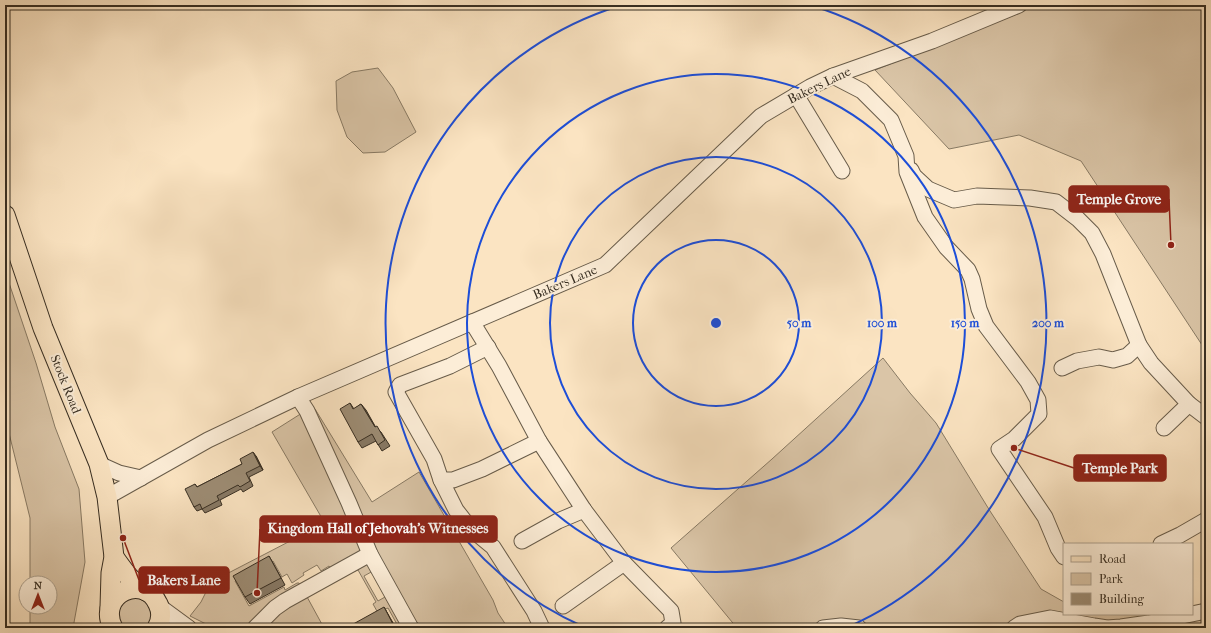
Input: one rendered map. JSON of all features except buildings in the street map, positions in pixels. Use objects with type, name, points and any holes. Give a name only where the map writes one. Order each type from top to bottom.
[{"type":"main road","name":"Stock Road","points":[[5,215],[43,328],[99,464],[107,497],[114,557],[111,573],[111,622]]},
{"type":"main road","name":"Stock Road","points":[[114,557],[135,584],[156,600],[159,606]]},
{"type":"main road","points":[[111,622],[115,598],[126,590],[140,589],[146,591]]},
{"type":"main road","points":[[157,628],[160,620],[159,606]]},
{"type":"street","name":"Bakers Lane","points":[[107,497],[208,440],[298,397],[604,265],[761,116],[810,87],[833,76],[932,41],[1019,5]]},
{"type":"street","points":[[833,76],[862,91],[891,120],[914,176],[928,189],[954,200],[977,196],[1030,198],[1056,202],[1078,219],[1092,233],[1103,254],[1139,345],[1151,363],[1189,404],[1206,418]]},
{"type":"street","points":[[796,95],[842,171]]},
{"type":"street","points":[[906,156],[907,172],[925,217],[946,247],[968,270],[972,279],[979,309],[986,326],[1028,382],[1038,400],[1039,414],[1014,439],[1000,449],[1045,517],[1058,548],[1063,556]]},
{"type":"street","points":[[472,322],[488,347],[538,441],[584,510],[624,563],[670,611],[673,622],[667,628]]},
{"type":"street","points":[[1062,368],[1077,361],[1099,357],[1113,360],[1127,356],[1139,345]]},
{"type":"street","points":[[488,347],[450,366],[400,386],[396,392],[434,459],[440,480],[456,510],[470,528],[493,547],[534,611],[542,628]]},
{"type":"street","points":[[298,397],[307,412],[340,483],[370,554],[411,628]]},
{"type":"street","points":[[1164,428],[1189,404]]},
{"type":"street","points":[[440,480],[453,480],[538,441]]},
{"type":"street","points":[[99,464],[119,473],[141,478]]},
{"type":"street","points":[[522,540],[558,521],[584,510]]},
{"type":"street","points":[[1163,543],[1203,523],[1206,520]]},
{"type":"street","points":[[255,628],[275,608],[285,601],[370,554]]},
{"type":"street","points":[[563,606],[624,563]]},
{"type":"street","points":[[159,606],[189,628]]},
{"type":"street","points":[[1193,614],[1206,611]]},
{"type":"street","points":[[1014,628],[1020,624],[1050,618],[1107,628],[1149,623],[1187,615]]},
{"type":"street","points":[[823,628],[841,626],[859,628]]},
{"type":"green space","points":[[1036,5],[1206,5],[1206,351],[1081,161],[1019,135],[949,149],[875,70],[1017,14]]},
{"type":"green space","points":[[378,68],[393,88],[416,132],[385,152],[363,153],[347,137],[337,110],[336,81],[352,72]]},
{"type":"green space","points":[[5,271],[36,363],[55,427],[79,489],[85,562],[73,628],[30,628],[30,615],[58,615],[58,575],[30,575],[30,518],[5,417]]},
{"type":"green space","points":[[883,358],[936,423],[990,511],[1041,589],[1063,601],[1063,615],[1153,615],[1120,625],[1051,616],[1013,628],[876,628],[841,624],[806,628],[737,628],[671,548]]},
{"type":"green space","points":[[311,409],[315,409],[372,502],[419,472],[493,600],[498,613],[508,628],[420,628],[417,622],[414,623],[375,553]]},
{"type":"green space","points":[[302,413],[345,507],[361,551],[331,569],[329,566],[321,571],[317,565],[303,573],[304,575],[292,583],[287,574],[282,577],[273,561],[235,581],[249,606],[284,587],[285,590],[297,583],[301,586],[248,628],[212,627],[190,616],[201,602],[211,582],[323,524],[323,520],[272,432]]},
{"type":"green space","points":[[367,563],[373,571],[364,576],[365,578],[378,601],[385,597],[403,628],[399,628],[388,608],[378,613],[373,604],[376,602],[358,570],[350,573]]},
{"type":"green space","points":[[139,595],[154,611],[148,628],[121,628],[118,624],[119,603]]},
{"type":"green space","points":[[306,595],[324,628],[262,628],[271,619]]},
{"type":"green space","points":[[1206,613],[1206,628],[1136,628]]},
{"type":"place","name":"Temple Grove","points":[[1171,245]]},
{"type":"place","name":"Temple Park","points":[[1014,448]]},
{"type":"place","name":"Bakers Lane","points":[[123,538]]},
{"type":"place","name":"Kingdom Hall of Jehovah's Witnesses","points":[[257,593]]}]
